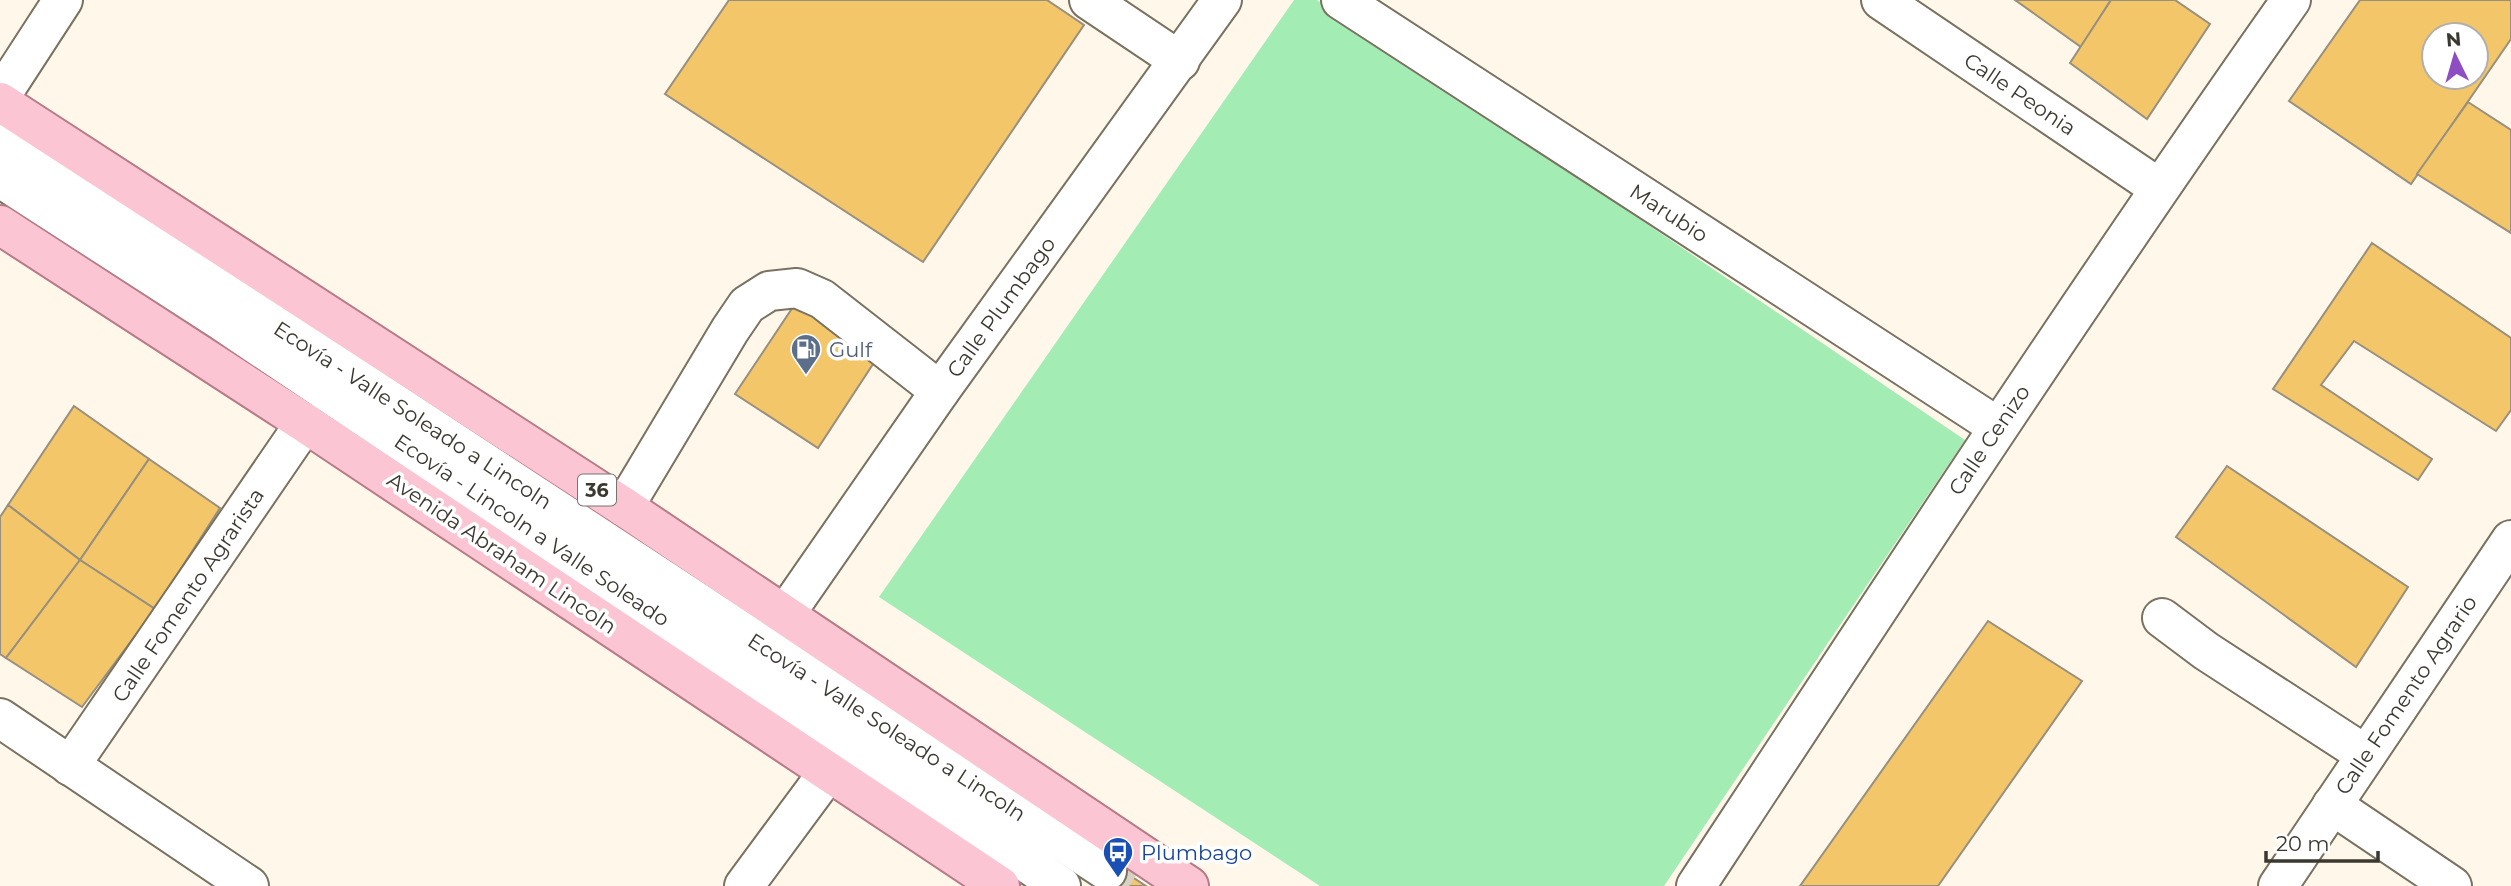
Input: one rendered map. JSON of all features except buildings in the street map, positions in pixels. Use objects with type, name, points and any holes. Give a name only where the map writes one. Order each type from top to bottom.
[{"type":"main road","name":"36","points":[[0,102],[624,507],[1189,886]]},
{"type":"main road","name":"Avenida Abraham Lincoln","points":[[0,225],[305,423],[1000,886]]},
{"type":"street","points":[[0,96],[63,0]]},
{"type":"street","points":[[1089,0],[1180,61]]},
{"type":"street","name":"Calle Plumbago","points":[[784,616],[940,391],[1222,0]]},
{"type":"street","name":"Marubio","points":[[1341,0],[1998,427]]},
{"type":"street","name":"Calle Peonia","points":[[1881,0],[2159,188]]},
{"type":"street","name":"Calle Cenizo","points":[[1696,886],[1998,427],[2159,188],[2291,0]]},
{"type":"street","name":"Ecovía - Valle Soleado a Lincoln","points":[[0,144],[1107,871]]},
{"type":"street","name":"Ecovía - Lincoln a Valle Soleado","points":[[0,178],[220,320],[1061,886]]},
{"type":"street","points":[[624,507],[730,330],[747,305],[769,291],[797,288],[822,299],[940,391]]},
{"type":"street","name":"Calle Fomento Agrarista","points":[[70,766],[305,423]]},
{"type":"street","name":"Calle Fomento Agrario","points":[[2278,886],[2511,541]]},
{"type":"street","points":[[2162,618],[2206,651],[2366,755]]},
{"type":"street","points":[[0,718],[249,886]]},
{"type":"street","points":[[744,886],[829,771]]},
{"type":"street","points":[[2332,806],[2452,886]]},
{"type":"green space","points":[[1294,0],[1317,0],[1965,440],[1664,886],[1320,886],[879,597]]},
{"type":"tunnel","points":[[1107,871],[1129,886]]},
{"type":"place","name":"Gulf","points":[[806,376]]},
{"type":"place","name":"Plumbago","points":[[1118,879]]}]
